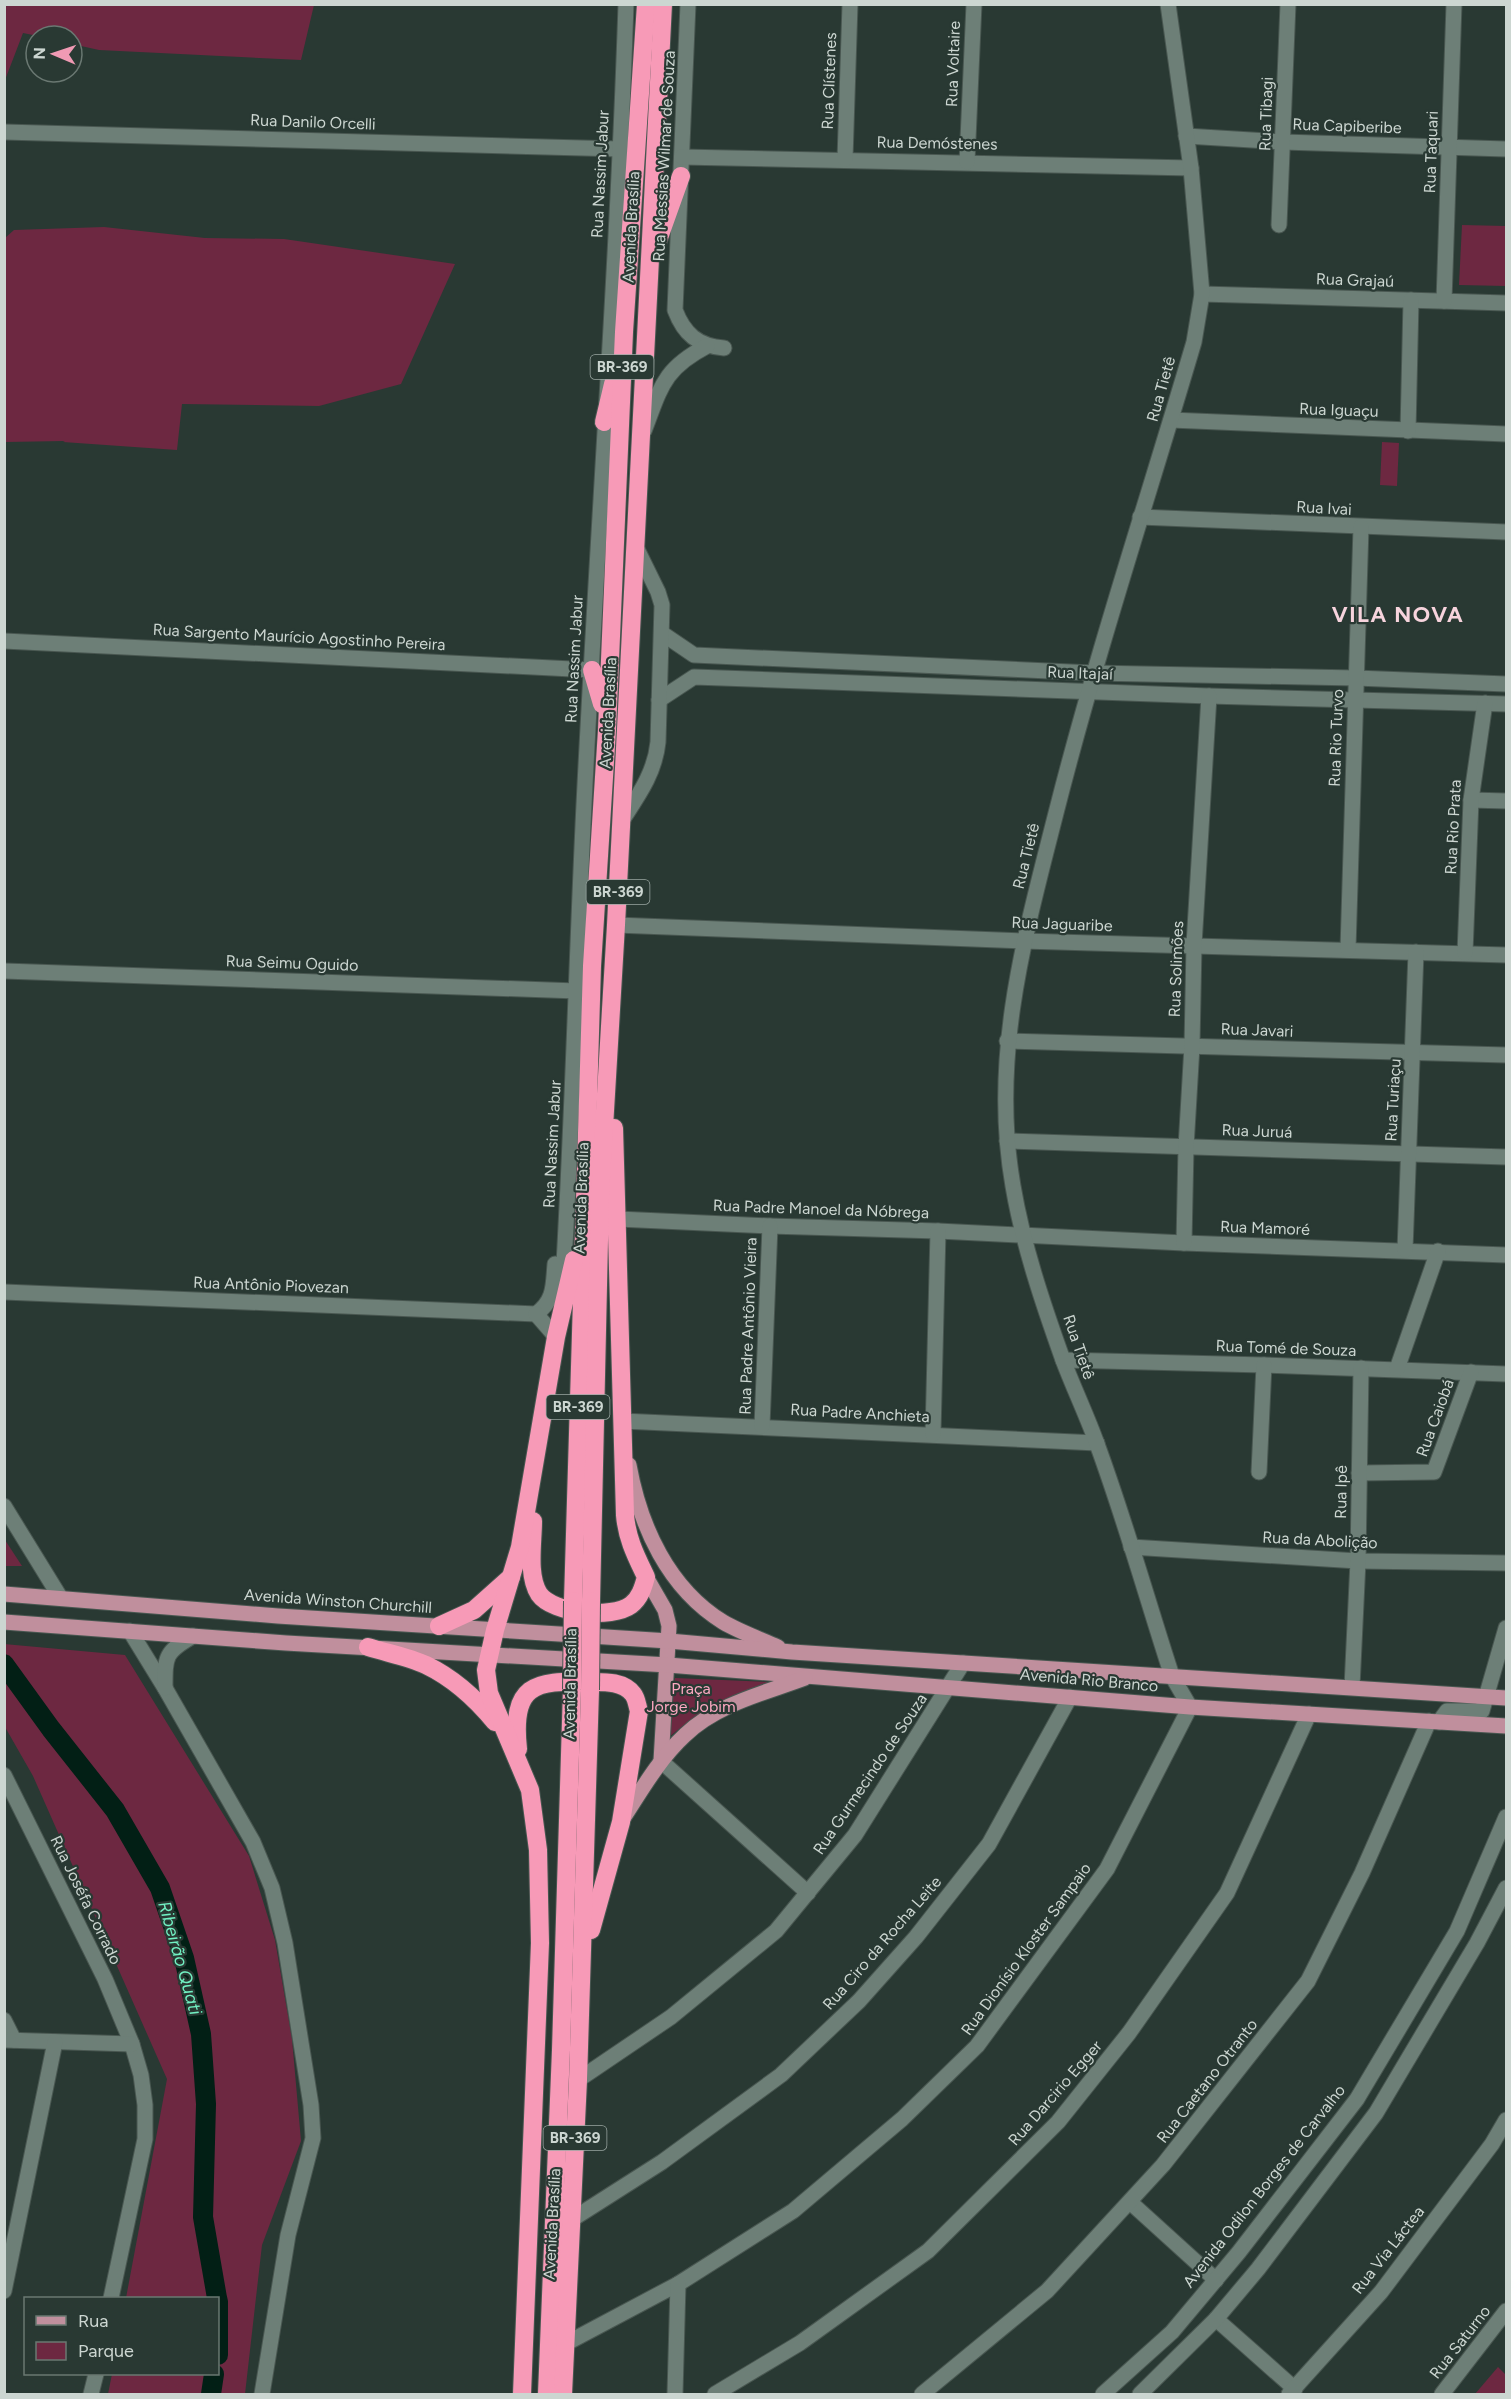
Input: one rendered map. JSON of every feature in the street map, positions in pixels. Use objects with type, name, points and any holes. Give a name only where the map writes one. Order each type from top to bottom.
[{"type":"highway","points":[[633,4],[645,39]]},
{"type":"highway","name":"Avenida Brasília","points":[[563,2394],[578,2080],[590,1690],[582,1601],[583,1214],[592,966],[607,730],[624,332],[646,4]]},
{"type":"highway","name":"Avenida Brasília","points":[[546,2394],[561,2050],[572,1689],[582,1601],[599,1216],[663,4]]},
{"type":"highway","points":[[648,274],[681,176]]},
{"type":"highway","points":[[604,422],[624,332]]},
{"type":"highway","points":[[592,670],[600,692],[607,730]]},
{"type":"highway","points":[[533,1467],[535,1586],[546,1602],[562,1609],[600,1613],[629,1607],[638,1599],[646,1577],[627,1533],[610,1018]]},
{"type":"highway","points":[[522,2394],[540,1943],[538,1850],[530,1791],[489,1693],[486,1670],[495,1630],[520,1547],[556,1337],[583,1214]]},
{"type":"highway","points":[[440,1626],[474,1610],[512,1576]]},
{"type":"highway","points":[[368,1647],[426,1665],[457,1685],[485,1710],[510,1741]]},
{"type":"highway","points":[[519,1763],[517,1717],[519,1707],[536,1686],[566,1681],[607,1682],[625,1688],[633,1694],[639,1711],[621,1822],[603,1880],[581,1968]]},
{"type":"highway","points":[[530,2160],[561,2050]]},
{"type":"main road","points":[[622,1426],[636,1495],[650,1539],[672,1574],[693,1598],[724,1622],[792,1652]]},
{"type":"main road","points":[[646,1577],[665,1610],[669,1641],[661,1761]]},
{"type":"main road","name":"Avenida Winston Churchill","points":[[4,1594],[278,1616],[669,1641]]},
{"type":"main road","points":[[4,1622],[668,1665]]},
{"type":"main road","name":"Avenida Rio Branco","points":[[669,1641],[792,1652],[1506,1698]]},
{"type":"main road","name":"Avenida Rio Branco","points":[[668,1665],[1190,1707],[1506,1726]]},
{"type":"main road","points":[[621,1822],[661,1761],[685,1734],[703,1720],[753,1696],[811,1676]]},
{"type":"street","name":"Rua Nassim Jabur","points":[[562,1315],[626,4]]},
{"type":"street","name":"Rua Messias Wilmar de Souza","points":[[688,4],[675,310],[686,331],[707,346]]},
{"type":"street","name":"Rua Clístenes","points":[[844,159],[850,4]]},
{"type":"street","name":"Rua Voltaire","points":[[967,162],[974,4]]},
{"type":"street","name":"Rua Tietê","points":[[1168,4],[1191,168],[1202,294],[1194,342],[1093,673],[1023,941],[1007,1041],[1004,1084],[1007,1141],[1023,1234],[1064,1360],[1097,1443],[1172,1676],[1190,1707]]},
{"type":"street","name":"Rua Tibagi","points":[[1279,225],[1288,4]]},
{"type":"street","name":"Rua Taquari","points":[[1444,301],[1454,4]]},
{"type":"street","name":"Rua Danilo Orcelli","points":[[4,132],[620,149]]},
{"type":"street","name":"Rua Capiberibe","points":[[1186,136],[1283,142],[1506,149]]},
{"type":"street","name":"Rua Demóstenes","points":[[682,157],[1191,168]]},
{"type":"street","name":"Rua Grajaú","points":[[1202,294],[1506,303]]},
{"type":"street","points":[[1408,430],[1411,300]]},
{"type":"street","points":[[640,442],[662,383],[672,370],[707,346],[724,348]]},
{"type":"street","name":"Rua Iguaçu","points":[[1171,420],[1506,434]]},
{"type":"street","name":"Rua Ivai","points":[[1140,517],[1506,532]]},
{"type":"street","name":"Rua Rio Turvo","points":[[1348,949],[1361,527]]},
{"type":"street","points":[[621,822],[646,785],[655,762],[663,634],[662,605],[636,547]]},
{"type":"street","points":[[659,700],[694,677],[694,655],[663,634]]},
{"type":"street","name":"Rua Sargento Maurício Agostinho Pereira","points":[[4,641],[592,670]]},
{"type":"street","name":"Rua Itajaí","points":[[694,655],[1093,673],[1356,678],[1506,684]]},
{"type":"street","name":"Rua Itajaí","points":[[694,677],[1209,696],[1506,704]]},
{"type":"street","name":"Rua Solimões","points":[[1184,1244],[1194,945],[1209,696]]},
{"type":"street","name":"Rua Rio Prata","points":[[1466,954],[1471,800],[1485,703]]},
{"type":"street","points":[[1471,800],[1506,801]]},
{"type":"street","name":"Rua Jaguaribe","points":[[616,925],[1023,941],[1506,955]]},
{"type":"street","name":"Rua Turiaçu","points":[[1405,1250],[1416,952]]},
{"type":"street","name":"Rua Seimu Oguido","points":[[4,970],[577,991]]},
{"type":"street","name":"Rua Javari","points":[[1007,1041],[1506,1055]]},
{"type":"street","name":"Rua Juruá","points":[[1007,1141],[1506,1157]]},
{"type":"street","name":"Rua Padre Manoel da Nóbrega","points":[[618,1219],[1023,1234]]},
{"type":"street","points":[[556,1337],[536,1314],[550,1299],[557,1244],[566,1226]]},
{"type":"street","name":"Rua Padre Antônio Vieira","points":[[762,1426],[770,1226]]},
{"type":"street","points":[[933,1434],[938,1231]]},
{"type":"street","name":"Rua Mamoré","points":[[1023,1234],[1184,1244],[1506,1255]]},
{"type":"street","points":[[1397,1369],[1438,1251]]},
{"type":"street","name":"Rua Antônio Piovezan","points":[[4,1292],[536,1314]]},
{"type":"street","name":"Rua Tomé de Souza","points":[[1064,1360],[1506,1374]]},
{"type":"street","points":[[1259,1472],[1264,1365]]},
{"type":"street","name":"Rua Ipê","points":[[1352,1687],[1358,1561],[1361,1368]]},
{"type":"street","name":"Rua Caiobá","points":[[1359,1473],[1434,1472],[1471,1372]]},
{"type":"street","name":"Rua Padre Anchieta","points":[[622,1426],[762,1426],[1097,1443]]},
{"type":"street","points":[[4,1506],[60,1597]]},
{"type":"street","name":"Rua da Abolição","points":[[1131,1547],[1358,1561],[1506,1563]]},
{"type":"street","points":[[1434,1721],[1447,1712],[1481,1712],[1506,1628]]},
{"type":"street","points":[[130,1631],[253,1842],[272,1888],[285,1943],[311,2105],[313,2138],[288,2235],[262,2394]]},
{"type":"street","points":[[165,1688],[165,1666],[172,1648],[193,1636]]},
{"type":"street","name":"Rua Gurmecindo de Souza","points":[[578,2080],[671,2018],[776,1931],[855,1835],[963,1663]]},
{"type":"street","name":"Rua Ciro da Rocha Leite","points":[[571,2220],[662,2162],[781,2075],[859,2001],[916,1937],[989,1844],[1070,1697]]},
{"type":"street","name":"Rua Dionísio Kloster Sampaio","points":[[565,2344],[678,2284],[793,2211],[902,2119],[977,2046],[1107,1869],[1190,1707]]},
{"type":"street","name":"Rua Darcirio Egger","points":[[715,2394],[800,2343],[928,2251],[1055,2126],[1129,2033],[1227,1893],[1309,1714]]},
{"type":"street","name":"Rua Caetano Otranto","points":[[922,2394],[1047,2291],[1163,2165],[1308,1981],[1362,1874],[1434,1721]]},
{"type":"street","points":[[661,1761],[808,1893]]},
{"type":"street","name":"Rua Joséfa Corrado","points":[[4,1775],[105,1979],[132,2044],[141,2075],[145,2105],[145,2139],[111,2297]]},
{"type":"street","name":"Avenida Odilon Borges de Carvalho","points":[[1103,2394],[1172,2332],[1239,2252],[1357,2098],[1457,1931],[1506,1817]]},
{"type":"street","points":[[1140,2394],[1216,2319],[1258,2269],[1376,2113],[1477,1943],[1506,1888]]},
{"type":"street","points":[[1457,1931],[1477,1943]]},
{"type":"street","points":[[4,2020],[9,2040],[132,2044]]},
{"type":"street","points":[[4,2291],[55,2042]]},
{"type":"street","points":[[1357,2098],[1376,2113]]},
{"type":"street","name":"Rua Via Láctea","points":[[1292,2392],[1381,2292],[1492,2144],[1506,2120]]},
{"type":"street","points":[[1130,2202],[1216,2280]]},
{"type":"street","points":[[1239,2252],[1258,2269]]},
{"type":"street","points":[[675,2394],[678,2284]]},
{"type":"street","name":"Rua Saturno","points":[[1442,2394],[1506,2311]]},
{"type":"street","points":[[1216,2319],[1292,2392]]},
{"type":"street","points":[[1172,2332],[1188,2348]]},
{"type":"street","points":[[91,2394],[96,2375]]},
{"type":"green space","points":[[5,4],[314,4],[301,60],[99,50],[84,47],[84,24],[24,24],[24,33],[5,80]]},
{"type":"green space","points":[[1462,225],[1506,226],[1506,286],[1459,285]]},
{"type":"green space","points":[[104,227],[205,238],[284,239],[455,264],[401,384],[319,406],[182,404],[177,450],[63,442],[65,441],[5,442],[5,238],[14,230]]},
{"type":"green space","points":[[1382,442],[1399,443],[1397,486],[1380,485]]},
{"type":"green space","points":[[5,1540],[22,1566],[5,1566]]},
{"type":"green space","points":[[4,1644],[125,1655],[249,1856],[275,1940],[292,2039],[301,2141],[262,2245],[245,2394],[108,2394],[112,2375],[219,2375],[219,2297],[126,2297],[167,2079],[33,1776],[5,1727]]},
{"type":"green space","name":"Praça Jorge Jobim","points":[[675,1678],[769,1682],[701,1714],[664,1742]]},
{"type":"green space","points":[[1498,2367],[1506,2375],[1506,2394],[1475,2394]]},
{"type":"waterway","name":"Ribeirão Quati","points":[[4,1664],[51,1729],[115,1810],[160,1888],[184,1958],[201,2034],[206,2104],[203,2217],[217,2297]]},
{"type":"waterway","name":"Ribeirão Quati","points":[[211,2394],[214,2375]]},
{"type":"district","name":"VILA NOVA","points":[[1398,614]]}]
